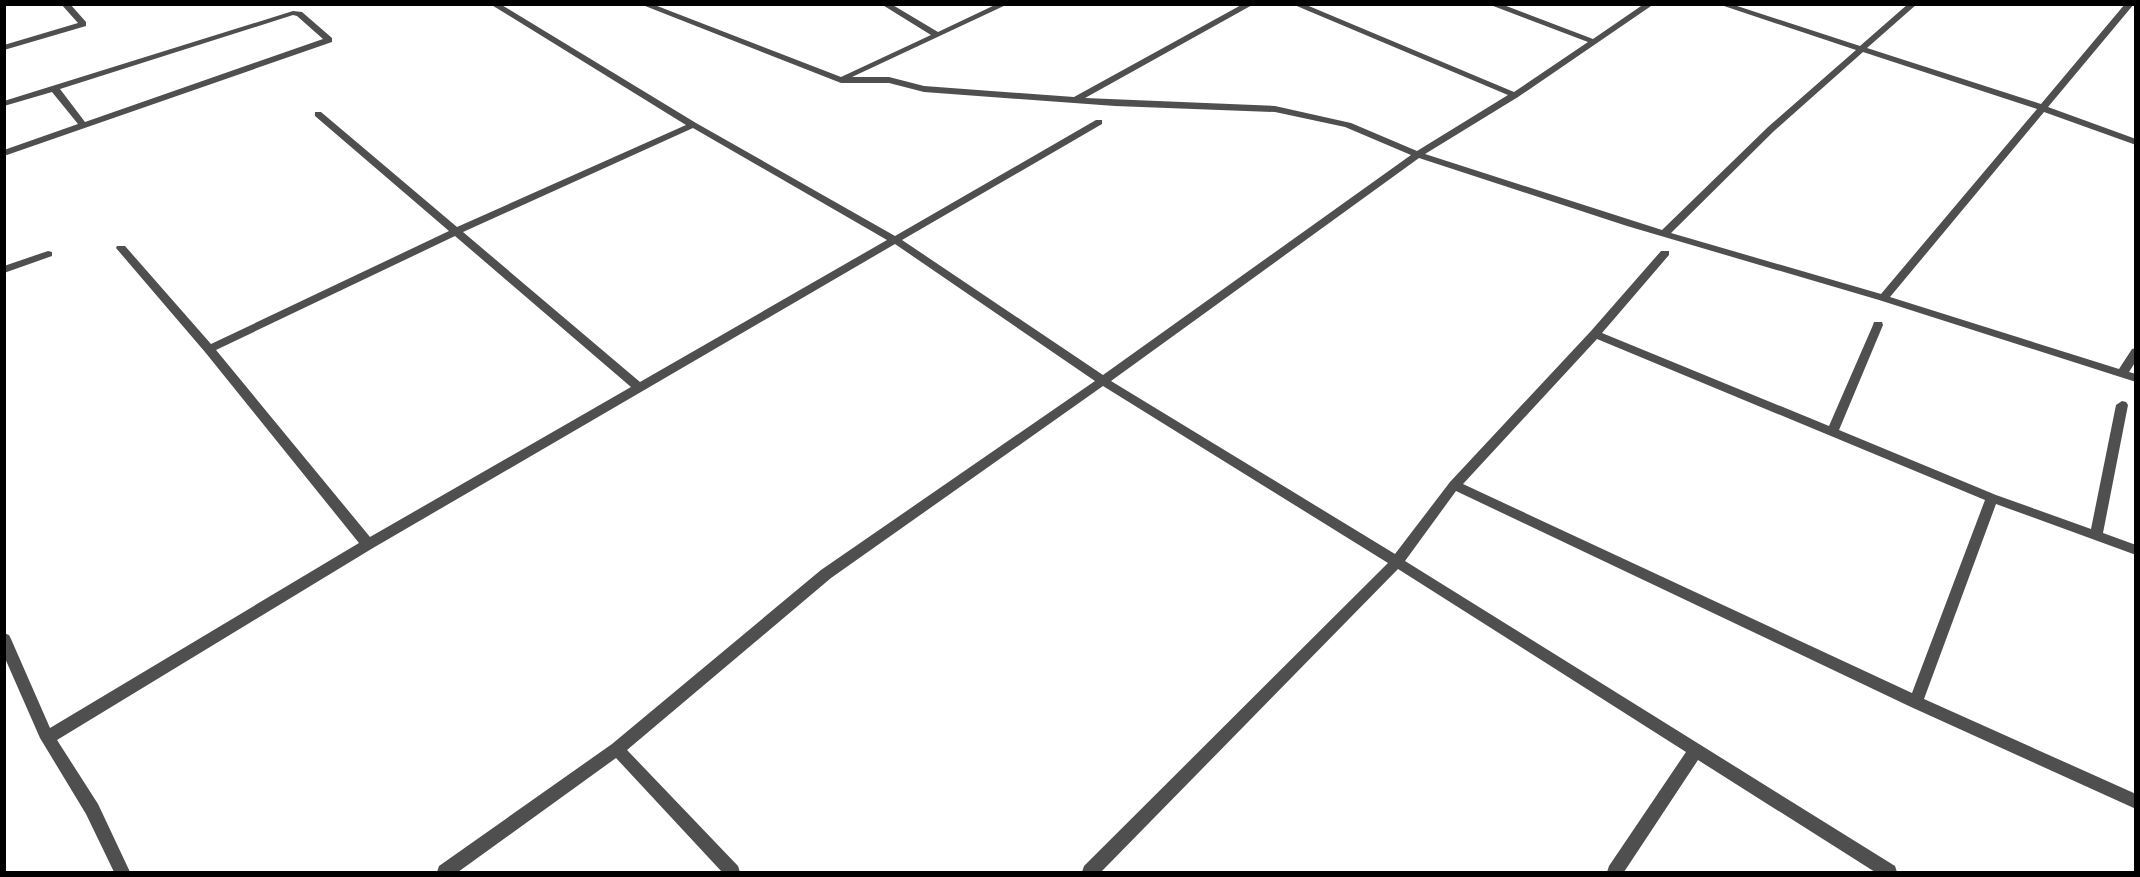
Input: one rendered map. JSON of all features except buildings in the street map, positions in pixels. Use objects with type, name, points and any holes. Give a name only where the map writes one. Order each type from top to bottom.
[{"type":"street","points":[[4,48],[83,24],[65,4]]},
{"type":"street","points":[[494,4],[693,125],[896,240],[1103,381],[1397,562],[1889,873]]},
{"type":"street","points":[[644,4],[841,80],[889,80],[924,89],[1275,109],[1348,125],[1418,154],[1631,224],[1666,232],[1883,298],[2136,378]]},
{"type":"street","points":[[885,4],[938,35]]},
{"type":"street","points":[[841,80],[1004,4]]},
{"type":"street","points":[[1076,99],[1250,4]]},
{"type":"street","points":[[1296,4],[1515,95]]},
{"type":"street","points":[[1492,4],[1594,42]]},
{"type":"street","points":[[445,873],[617,748],[826,574],[1103,381],[1418,154],[1515,95],[1650,4]]},
{"type":"street","points":[[1722,4],[2043,108],[2136,142]]},
{"type":"street","points":[[1666,232],[1771,129],[1863,51],[1913,4]]},
{"type":"street","points":[[1883,298],[2130,4]]},
{"type":"street","points":[[4,104],[293,13],[299,14],[329,40],[4,153]]},
{"type":"street","points":[[54,88],[84,126]]},
{"type":"street","points":[[318,114],[640,388]]},
{"type":"street","points":[[47,738],[368,544],[1099,122]]},
{"type":"street","points":[[208,349],[454,232],[693,125]]},
{"type":"street","points":[[121,248],[208,349],[368,544]]},
{"type":"street","points":[[1090,873],[1397,562],[1454,484],[1595,334],[1665,253]]},
{"type":"street","points":[[4,270],[48,254]]},
{"type":"street","points":[[1832,432],[1878,325]]},
{"type":"street","points":[[1595,334],[1992,498],[2136,550]]},
{"type":"street","points":[[2122,373],[2136,352]]},
{"type":"street","points":[[2096,535],[2122,405]]},
{"type":"street","points":[[1454,484],[1916,702],[2136,802]]},
{"type":"street","points":[[1916,702],[1992,498]]},
{"type":"street","points":[[4,639],[47,738],[92,809],[122,873]]},
{"type":"street","points":[[617,748],[732,873]]},
{"type":"street","points":[[1615,873],[1696,750]]}]
